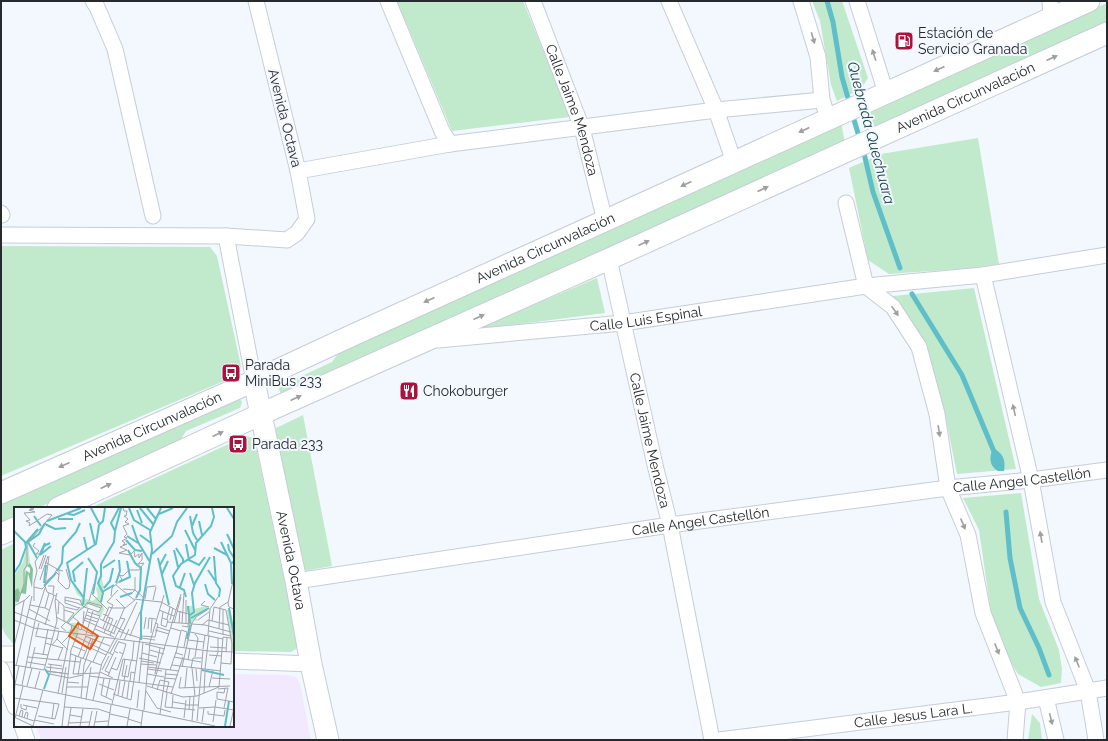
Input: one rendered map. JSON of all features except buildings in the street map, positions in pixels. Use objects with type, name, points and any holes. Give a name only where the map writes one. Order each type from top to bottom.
[{"type":"main road","name":"Avenida Circunvalación","points":[[1,493],[254,381],[734,162],[830,111],[866,102],[1051,10],[1089,1]]},
{"type":"main road","name":"Avenida Circunvalación","points":[[60,507],[261,414],[609,259],[1107,33]]},
{"type":"main road","name":"Avenida Octava","points":[[254,381],[296,580],[311,664],[328,740]]},
{"type":"main road","points":[[1,534],[14,528]]},
{"type":"street","points":[[93,1],[115,49],[154,216]]},
{"type":"street","name":"Avenida Octava","points":[[226,236],[288,240],[297,233],[307,219],[298,171],[256,1]]},
{"type":"street","points":[[388,1],[442,131],[450,144]]},
{"type":"street","name":"Calle Jaime Mendoza","points":[[533,1],[582,128],[605,221]]},
{"type":"street","points":[[670,1],[716,110],[734,162]]},
{"type":"street","points":[[298,171],[450,144],[716,110],[830,111],[818,57],[801,1]]},
{"type":"street","points":[[857,1],[886,92]]},
{"type":"street","points":[[846,203],[866,286],[893,306],[919,348],[937,414],[948,488],[968,535],[983,613],[1018,702],[1015,740]]},
{"type":"street","points":[[1,235],[226,236],[254,381]]},
{"type":"street","name":"Calle Luis Espinal","points":[[425,341],[623,323],[866,286],[983,275],[1107,255]]},
{"type":"street","name":"Calle Jaime Mendoza","points":[[609,259],[670,525],[712,740]]},
{"type":"street","points":[[983,275],[1031,480],[1053,602],[1088,691],[1096,740]]},
{"type":"street","name":"Calle Angel Castellón","points":[[296,580],[670,525],[948,488],[1031,480],[1107,470]]},
{"type":"street","points":[[1,654],[14,654]]},
{"type":"street","points":[[234,662],[311,664]]},
{"type":"street","points":[[1,668],[14,704]]},
{"type":"street","name":"Calle Jesus Lara L.","points":[[720,740],[1018,702],[1107,688]]},
{"type":"street","points":[[1046,698],[1056,740]]},
{"type":"street","points":[[22,727],[27,740]]},
{"type":"shaded area","points":[[234,674],[289,675],[296,677],[300,683],[311,740],[41,740],[36,727],[234,727]]},
{"type":"green space","points":[[397,1],[523,1],[570,117],[452,131]]},
{"type":"green space","points":[[812,1],[842,1],[868,78],[861,89],[837,101],[831,85],[820,21]]},
{"type":"green space","points":[[1107,3],[1107,23],[873,129],[868,111]]},
{"type":"green space","points":[[841,122],[845,143],[282,397],[278,387],[332,362],[341,350]]},
{"type":"green space","points":[[978,138],[999,264],[973,268],[889,274],[868,260],[849,168],[881,154]]},
{"type":"green space","points":[[1,246],[210,247],[217,256],[241,366],[238,375],[1,476]]},
{"type":"green space","points":[[597,278],[605,313],[474,330]]},
{"type":"green space","points":[[974,288],[1016,469],[957,474],[945,414],[925,341],[893,296]]},
{"type":"green space","points":[[239,398],[242,402],[240,408],[186,431],[178,444],[40,507],[14,507],[14,519],[1,525],[1,502]]},
{"type":"green space","points":[[303,415],[332,566],[304,571],[274,429]]},
{"type":"green space","points":[[246,436],[254,438],[299,647],[291,652],[234,651],[234,507],[92,507]]},
{"type":"green space","points":[[1021,493],[1039,599],[1059,650],[1062,669],[1061,683],[1041,687],[1018,674],[1005,653],[991,613],[979,530],[963,498]]},
{"type":"green space","points":[[14,544],[14,645],[5,634],[1,625],[1,550]]},
{"type":"green space","points":[[1032,714],[1040,723],[1042,740],[1028,740]]},
{"type":"water","points":[[993,448],[1003,457],[1005,463],[1004,471],[998,471],[991,464],[990,458]]},
{"type":"waterway","name":"Quebrada Quechuara","points":[[827,1],[833,22],[842,77],[850,105]]},
{"type":"waterway","name":"Quebrada Quechuara","points":[[852,113],[860,140]]},
{"type":"waterway","name":"Quebrada Quechuara","points":[[863,149],[873,192],[900,268]]},
{"type":"waterway","name":"Quebrada Quechuara","points":[[912,294],[962,375],[995,454]]},
{"type":"waterway","name":"Quebrada Quechuara","points":[[1006,512],[1010,558],[1020,608],[1039,648],[1049,675]]},
{"type":"place","name":"Estación de Servicio Granada","points":[[904,41]]},
{"type":"place","name":"Parada MiniBus 233","points":[[231,373]]},
{"type":"place","name":"Chokoburger","points":[[409,391]]},
{"type":"place","name":"Parada 233","points":[[238,444]]}]
